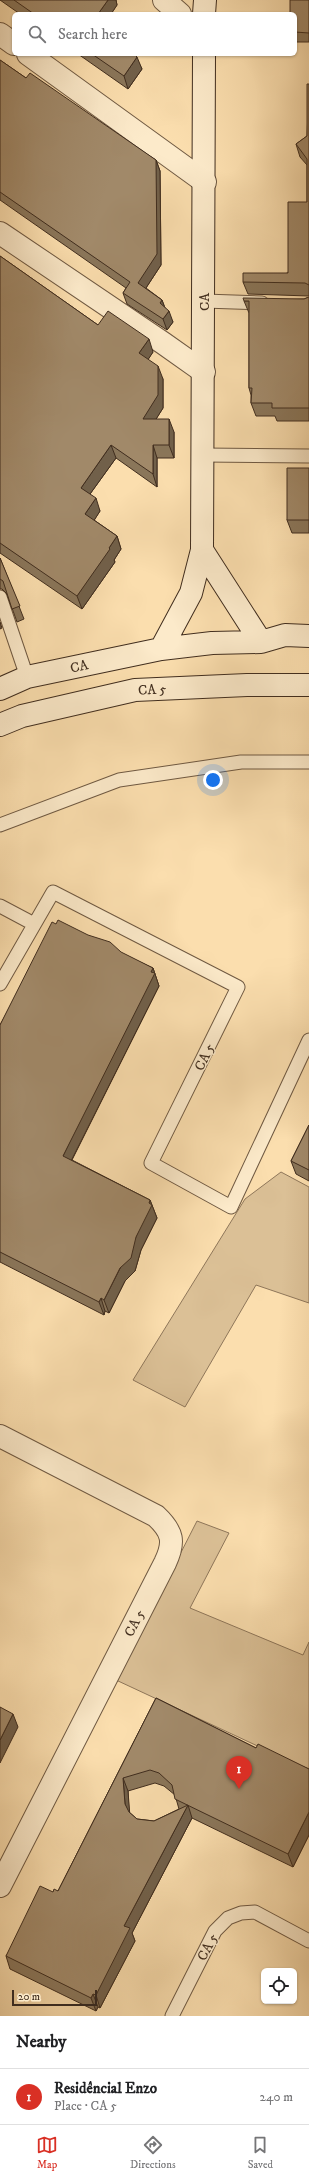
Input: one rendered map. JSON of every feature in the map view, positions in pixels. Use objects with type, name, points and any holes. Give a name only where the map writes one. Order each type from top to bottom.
[{"type":"street","points":[[164,0],[178,12]]},
{"type":"street","points":[[204,0],[204,12]]},
{"type":"street","points":[[0,34],[12,43]]},
{"type":"street","points":[[31,56],[204,182]]},
{"type":"street","name":"CA","points":[[161,649],[191,593],[202,550],[204,372],[204,56]]},
{"type":"street","points":[[0,233],[204,372]]},
{"type":"street","points":[[202,550],[261,642]]},
{"type":"street","name":"CA","points":[[0,689],[27,677],[161,649],[212,643],[261,642],[285,635],[309,636]]},
{"type":"street","name":"CA 5","points":[[0,725],[22,716],[135,690],[247,685],[309,685]]},
{"type":"street","name":"CA 5","points":[[0,1436],[156,1516],[166,1525],[172,1544],[165,1563],[0,1886]]},
{"type":"lane","points":[[204,301],[272,303]]},
{"type":"lane","points":[[203,455],[309,456]]},
{"type":"lane","points":[[0,597],[27,677]]},
{"type":"lane","points":[[0,825],[119,780],[241,762],[309,762]]},
{"type":"lane","name":"CA 5","points":[[0,984],[53,892],[238,987],[151,1163],[231,1207],[309,1040]]},
{"type":"lane","points":[[0,906],[34,924]]},
{"type":"lane","name":"CA 5","points":[[172,2016],[215,1931],[228,1918],[241,1913],[255,1912],[309,1941]]},
{"type":"shaded area","points":[[281,1172],[309,1187],[309,1303],[256,1285],[185,1407],[133,1380],[245,1199]]},
{"type":"shaded area","points":[[197,1521],[229,1533],[190,1608],[303,1655],[309,1642],[309,1770],[116,1680]]},
{"type":"building","points":[[14,0],[108,0],[99,12],[31,12]]},
{"type":"building","points":[[290,0],[309,0],[309,33],[297,32],[297,12],[290,12]]},
{"type":"building","points":[[95,56],[136,56],[137,57],[124,76]]},
{"type":"building","points":[[0,60],[26,78],[30,73],[156,160],[157,254],[138,283],[162,300],[160,303],[169,311],[163,319],[123,293],[130,282],[0,192]]},
{"type":"building","points":[[307,84],[309,84],[309,285],[305,283],[243,282],[243,273],[288,273],[288,202],[307,202],[307,159],[296,144],[307,136]]},
{"type":"building","points":[[0,256],[98,325],[108,311],[149,339],[139,353],[158,366],[158,395],[143,419],[169,419],[169,445],[153,445],[153,474],[111,445],[81,488],[96,498],[85,514],[117,536],[109,548],[110,549],[77,596],[0,543]]},
{"type":"building","points":[[309,297],[309,408],[272,408],[272,403],[251,403],[252,388],[249,388],[249,301],[244,301],[243,298],[304,299]]},
{"type":"building","points":[[287,468],[309,468],[309,520],[287,520]]},
{"type":"building","points":[[0,558],[20,606],[12,609],[3,581],[0,579]]},
{"type":"building","points":[[58,920],[88,935],[110,942],[121,952],[153,968],[151,972],[155,973],[63,1156],[150,1200],[149,1203],[152,1205],[136,1237],[131,1258],[120,1268],[104,1300],[101,1298],[99,1302],[0,1252],[0,1025],[52,922],[56,924]]},
{"type":"building","points":[[309,1125],[309,1170],[291,1161]]},
{"type":"building","points":[[156,1698],[256,1748],[258,1744],[309,1769],[309,1812],[288,1854],[188,1805],[124,1926],[130,1928],[96,1995],[93,1994],[91,1998],[6,1956],[40,1886],[53,1892],[54,1889],[58,1891]],"holes":[[[150,1770],[159,1773],[172,1785],[175,1799],[188,1805],[154,1821],[137,1819],[129,1812],[125,1804],[123,1778]]]},
{"type":"building","points":[[0,1707],[13,1714],[0,1740]]},
{"type":"place","name":"Residêncial Enzo","points":[[239,1789]]}]
